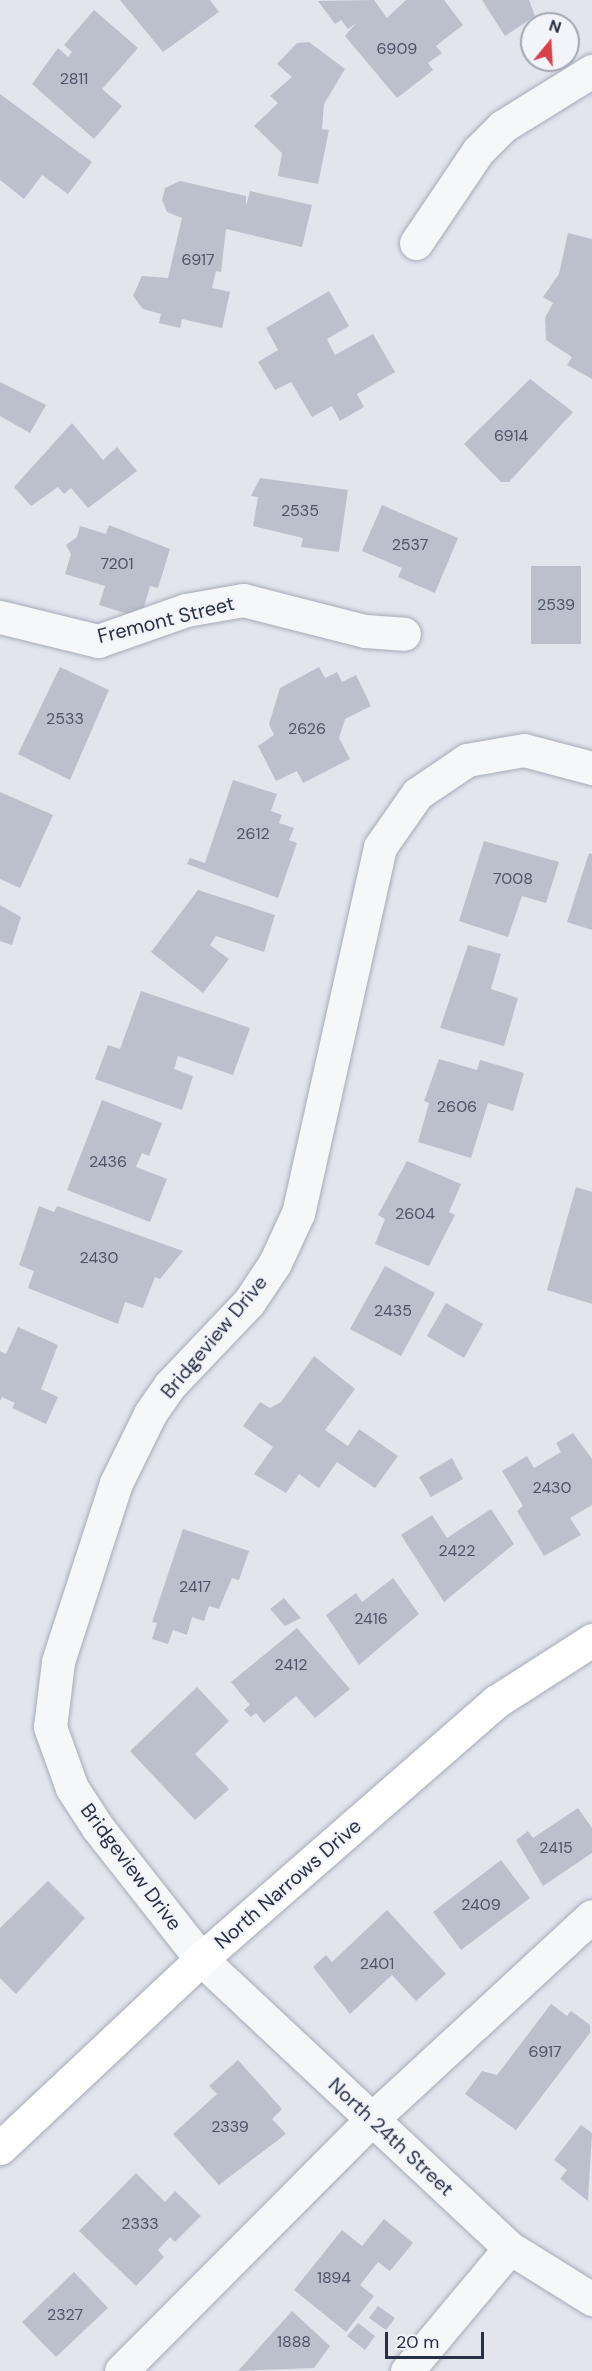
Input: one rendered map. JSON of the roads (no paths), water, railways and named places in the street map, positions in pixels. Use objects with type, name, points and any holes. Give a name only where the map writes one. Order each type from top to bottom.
[{"type":"main road","name":"North Narrows Drive","points":[[0,2148],[201,1959],[497,1701],[592,1640]]},
{"type":"street","points":[[416,243],[478,151],[503,126],[592,70]]},
{"type":"street","name":"Fremont Street","points":[[0,617],[98,641],[186,610],[243,600],[365,631],[404,634]]},
{"type":"street","name":"Bridgeview Drive","points":[[201,1959],[72,1788],[50,1727],[58,1662],[116,1483],[150,1414],[170,1385],[249,1302],[275,1263],[298,1213],[380,847],[417,794],[442,773],[467,760],[524,750],[592,768]]},
{"type":"street","points":[[121,2371],[372,2119],[592,1916]]},
{"type":"street","name":"North 24th Street","points":[[201,1959],[510,2248],[592,2299]]},
{"type":"street","points":[[407,2371],[510,2248]]}]
